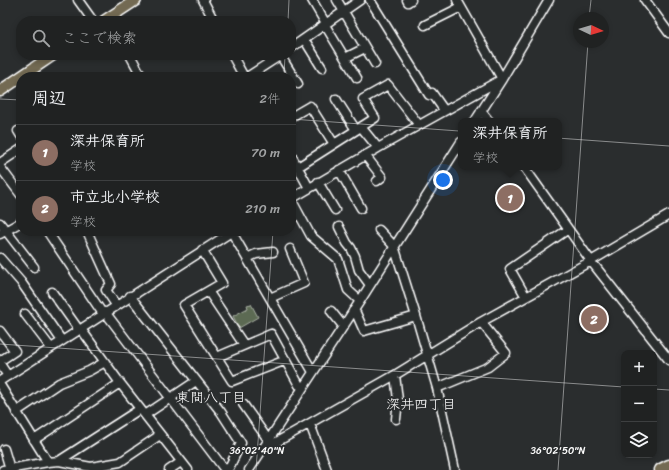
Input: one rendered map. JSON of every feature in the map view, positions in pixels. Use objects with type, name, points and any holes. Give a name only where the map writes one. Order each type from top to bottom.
[{"type":"highway","points":[[662,470],[669,466]]},
{"type":"main road","points":[[112,16],[131,1]]},
{"type":"main road","points":[[28,72],[46,60]]},
{"type":"main road","points":[[0,91],[16,80]]},
{"type":"street","points":[[78,0],[89,16]]},
{"type":"street","points":[[203,0],[211,16]]},
{"type":"street","points":[[312,0],[325,25],[357,78]]},
{"type":"street","points":[[337,0],[375,64]]},
{"type":"street","points":[[296,45],[360,0]]},
{"type":"street","points":[[370,0],[429,95],[432,93],[444,110]]},
{"type":"street","points":[[407,0],[408,2],[411,0]]},
{"type":"street","points":[[477,118],[549,0]]},
{"type":"street","points":[[645,0],[669,33]]},
{"type":"street","points":[[425,25],[459,4],[502,79]]},
{"type":"street","points":[[304,39],[322,68]]},
{"type":"street","points":[[345,58],[365,48]]},
{"type":"street","points":[[133,60],[139,72]]},
{"type":"street","points":[[235,60],[243,72]]},
{"type":"street","points":[[254,72],[272,60]]},
{"type":"street","points":[[283,60],[291,72]]},
{"type":"street","points":[[296,196],[444,110],[502,79]]},
{"type":"street","points":[[298,167],[375,118],[363,99],[388,85],[419,125]]},
{"type":"street","points":[[336,99],[359,128],[378,148]]},
{"type":"street","points":[[296,114],[310,106],[334,144]]},
{"type":"street","points":[[481,111],[487,118]]},
{"type":"street","points":[[249,470],[344,326],[458,147]]},
{"type":"street","points":[[0,163],[16,152]]},
{"type":"street","points":[[365,155],[382,177],[377,181]]},
{"type":"street","points":[[296,164],[309,188]]},
{"type":"street","points":[[0,167],[16,188]]},
{"type":"street","points":[[339,170],[361,208]]},
{"type":"street","points":[[526,170],[567,230],[669,360]]},
{"type":"street","points":[[318,182],[334,210]]},
{"type":"street","points":[[296,208],[311,236],[338,259],[348,290],[360,301]]},
{"type":"street","points":[[243,404],[266,444],[266,448],[394,375],[481,322],[591,261],[669,215]]},
{"type":"street","points":[[0,223],[3,233],[34,266]]},
{"type":"street","points":[[3,233],[16,225]]},
{"type":"street","points":[[339,227],[355,256],[359,270],[370,285]]},
{"type":"street","points":[[380,230],[394,246],[428,354],[455,470]]},
{"type":"street","points":[[526,297],[510,270],[567,230]]},
{"type":"street","points":[[50,236],[104,313],[227,470],[241,443],[221,412],[130,296]]},
{"type":"street","points":[[89,236],[111,284],[106,290],[116,305]]},
{"type":"street","points":[[0,381],[224,236]]},
{"type":"street","points":[[235,236],[313,372]]},
{"type":"street","points":[[270,298],[304,283],[290,249]]},
{"type":"street","points":[[202,250],[222,282],[184,305],[232,381],[286,360]]},
{"type":"street","points":[[247,258],[256,254],[273,252]]},
{"type":"street","points":[[0,258],[21,282],[62,341]]},
{"type":"street","points":[[208,291],[244,345]]},
{"type":"street","points":[[52,292],[142,412],[188,470]]},
{"type":"street","points":[[331,311],[344,326]]},
{"type":"street","points":[[353,311],[356,313],[364,330],[416,316]]},
{"type":"street","points":[[25,314],[51,348]]},
{"type":"street","points":[[437,388],[488,367],[506,353],[481,322]]},
{"type":"street","points":[[0,331],[15,351],[0,362],[8,376]]},
{"type":"street","points":[[217,357],[271,334],[299,385],[303,387]]},
{"type":"street","points":[[16,412],[59,383],[89,371],[105,362]]},
{"type":"street","points":[[394,375],[398,400],[396,419]]},
{"type":"street","points":[[4,449],[10,469],[59,461],[142,412],[170,398],[196,381]]},
{"type":"street","points":[[34,440],[120,383]]},
{"type":"street","points":[[0,385],[48,462]]},
{"type":"street","points":[[310,424],[327,470]]},
{"type":"street","points":[[59,461],[72,467],[104,468],[120,462],[160,435]]},
{"type":"street","points":[[120,462],[123,470]]},
{"type":"street","points":[[169,470],[181,462]]},
{"type":"green space","points":[[251,304],[258,317],[239,328],[233,316],[248,308],[247,305]]},
{"type":"place","name":"深井保育所","points":[[510,198]]},
{"type":"place","name":"市立北小学校","points":[[594,319]]},
{"type":"district","name":"東間八丁目","points":[[211,397]]},
{"type":"district","name":"深井四丁目","points":[[421,404]]}]
